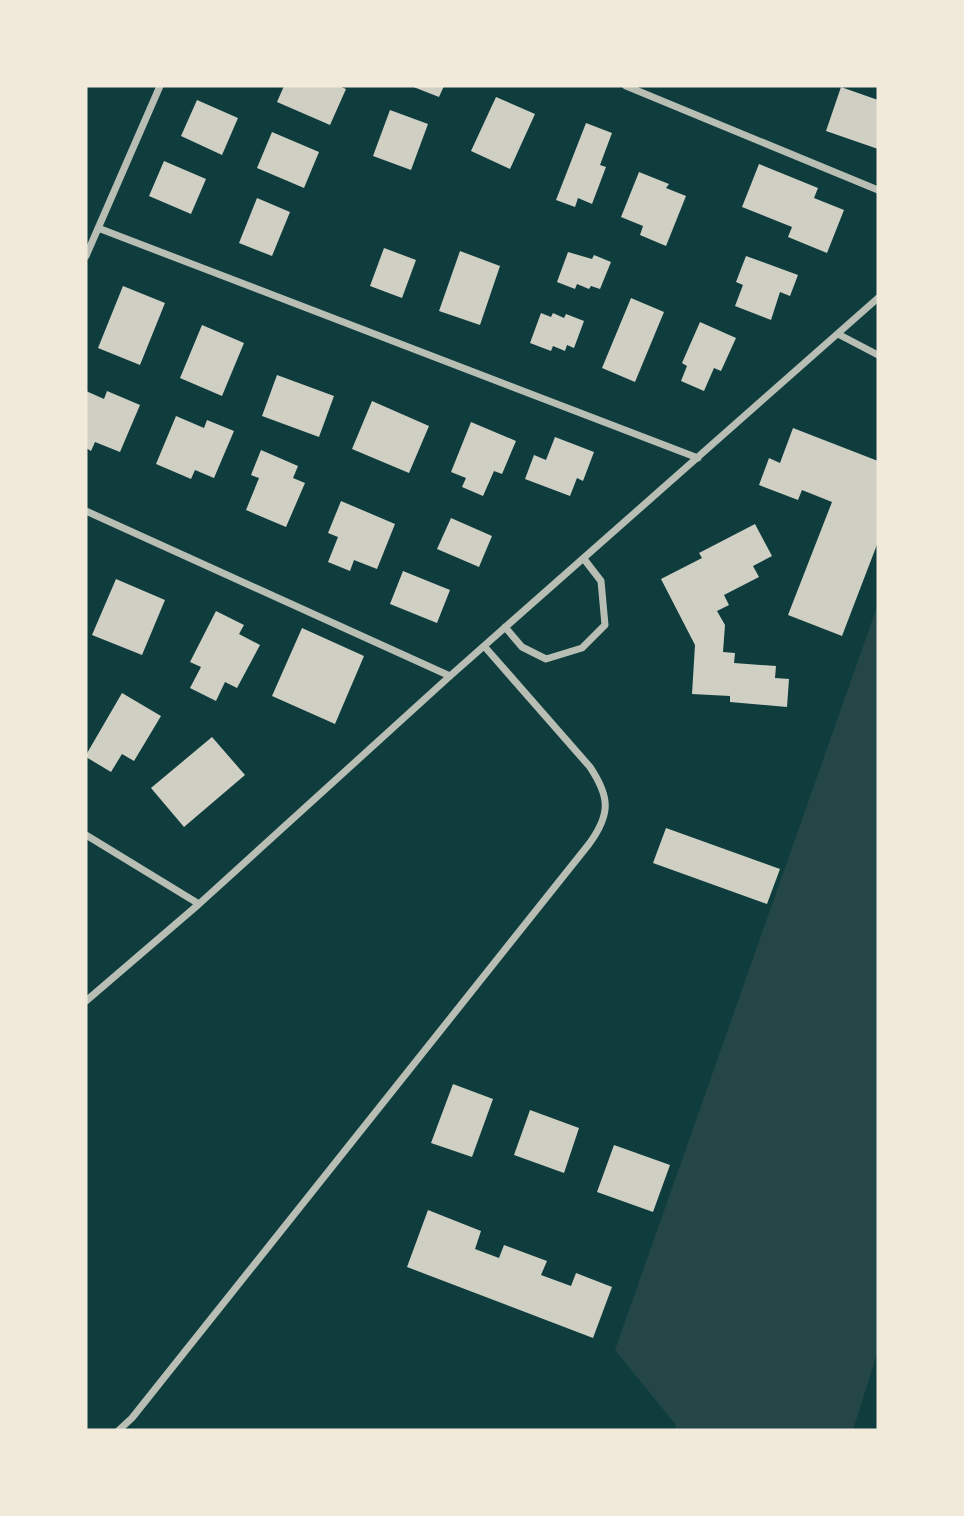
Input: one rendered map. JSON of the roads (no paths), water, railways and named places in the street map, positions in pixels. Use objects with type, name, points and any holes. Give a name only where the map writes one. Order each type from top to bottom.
[{"type":"street","points":[[86,256],[160,86]]},
{"type":"street","points":[[626,86],[878,190]]},
{"type":"street","points":[[98,228],[698,458]]},
{"type":"street","points":[[86,1001],[878,298]]},
{"type":"street","points":[[838,334],[878,355]]},
{"type":"street","points":[[86,511],[450,676]]},
{"type":"street","points":[[505,627],[522,647],[547,659],[582,649],[605,625],[601,581],[584,559]]},
{"type":"street","points":[[119,1430],[132,1418],[585,849],[604,820],[606,804],[600,781],[484,646]]},
{"type":"street","points":[[86,835],[198,904]]}]
